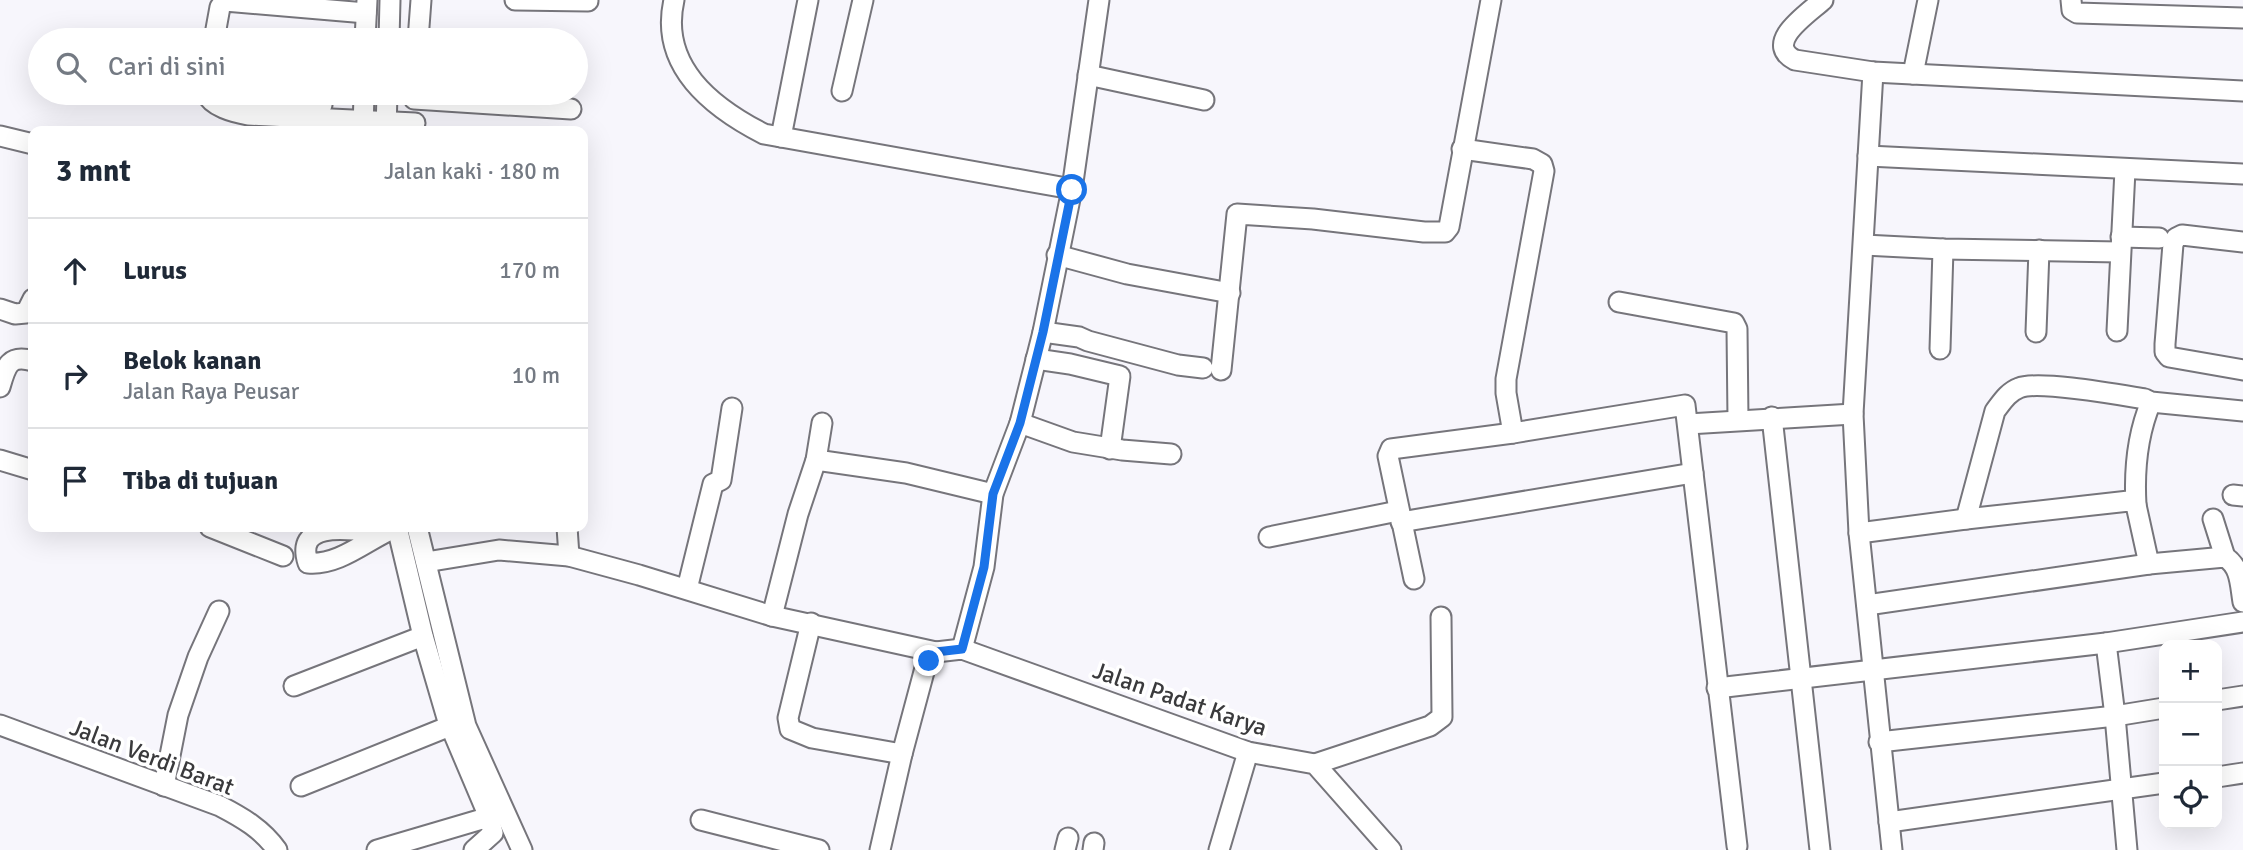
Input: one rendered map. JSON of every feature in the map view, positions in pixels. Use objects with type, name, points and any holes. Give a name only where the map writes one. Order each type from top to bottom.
[{"type":"street","points":[[389,28],[390,0]]},
{"type":"street","points":[[419,28],[421,0]]},
{"type":"street","points":[[515,0],[588,1]]},
{"type":"street","points":[[674,0],[671,37],[682,66],[713,103],[735,119],[764,134],[1072,190]]},
{"type":"street","points":[[781,137],[808,0]]},
{"type":"street","points":[[842,91],[863,0]]},
{"type":"street","points":[[426,562],[499,550],[569,556],[772,616],[936,652],[962,649],[984,567],[993,494],[1020,423],[1043,332],[1072,190],[1099,0]]},
{"type":"street","points":[[1043,332],[1079,337],[1178,365],[1212,369],[1230,293],[1237,214],[1444,232],[1449,227],[1491,0]]},
{"type":"street","points":[[1823,0],[1785,35],[1783,44],[1790,57],[1795,60],[1873,72],[2243,91]]},
{"type":"street","points":[[1913,74],[1928,0]]},
{"type":"street","points":[[2071,0],[2072,10],[2077,13],[2243,18]]},
{"type":"street","points":[[216,28],[220,7],[225,1],[366,6],[365,28]]},
{"type":"street","points":[[1873,72],[1853,414],[1859,533],[1892,850]]},
{"type":"street","points":[[1088,75],[1204,100]]},
{"type":"street","points":[[291,105],[387,114],[413,126]]},
{"type":"street","points":[[415,105],[415,126]]},
{"type":"street","points":[[523,105],[571,109]]},
{"type":"street","points":[[0,136],[28,143]]},
{"type":"street","points":[[1462,149],[1533,159],[1542,164],[1544,171],[1506,379],[1513,433]]},
{"type":"street","points":[[1868,156],[2243,174]]},
{"type":"street","points":[[2118,331],[2125,170]]},
{"type":"street","points":[[2243,242],[2182,235],[2176,238],[2173,244],[2165,352],[2169,356],[2243,370]]},
{"type":"street","points":[[1864,245],[2039,250],[2121,245],[2159,238]]},
{"type":"street","points":[[1940,349],[1944,249]]},
{"type":"street","points":[[2036,332],[2039,250]]},
{"type":"street","points":[[1057,255],[1127,274],[1230,293]]},
{"type":"street","points":[[1619,302],[1734,323],[1737,329],[1738,420]]},
{"type":"street","points":[[0,309],[15,314],[26,313],[28,309]]},
{"type":"street","points":[[1035,359],[1119,376],[1110,449]]},
{"type":"street","points":[[0,387],[5,370],[12,360],[28,360]]},
{"type":"street","points":[[1966,519],[1995,411],[2013,391],[2021,387],[2039,384],[2151,402],[2243,410]]},
{"type":"street","points":[[2149,564],[2136,505],[2134,471],[2138,445],[2151,402]]},
{"type":"street","points":[[1414,579],[1388,456],[1391,449],[1513,433],[1685,405],[1737,846]]},
{"type":"street","points":[[687,589],[713,484],[721,480],[732,408]]},
{"type":"street","points":[[1688,424],[1853,414]]},
{"type":"street","points":[[1772,417],[1820,850]]},
{"type":"street","points":[[772,616],[798,514],[816,460],[822,423]]},
{"type":"street","points":[[1020,423],[1073,442],[1110,449],[1171,454]]},
{"type":"street","points":[[0,460],[28,468]]},
{"type":"street","points":[[816,460],[906,473],[993,494]]},
{"type":"street","points":[[1269,537],[1693,473]]},
{"type":"street","points":[[1859,533],[2123,500],[2136,505]]},
{"type":"street","points":[[2213,519],[2225,557],[2237,571],[2243,602]]},
{"type":"street","points":[[223,532],[283,556]]},
{"type":"street","points":[[393,532],[450,726],[489,817],[493,835],[474,850]]},
{"type":"street","points":[[418,532],[466,726],[522,850]]},
{"type":"street","points":[[567,532],[569,556]]},
{"type":"street","points":[[1867,605],[2149,564],[2225,557]]},
{"type":"street","points":[[164,786],[178,715],[198,657],[219,611]]},
{"type":"street","points":[[1391,850],[1315,764],[1430,726],[1442,717],[1441,617]]},
{"type":"street","points":[[1717,688],[2106,643],[2243,622]]},
{"type":"street","points":[[811,623],[788,718],[790,729],[812,738],[902,754]]},
{"type":"street","points":[[295,686],[423,636]]},
{"type":"street","points":[[2106,643],[2127,850]]},
{"type":"street","name":"Jalan Padat Karya","points":[[962,649],[1248,752],[1315,764]]},
{"type":"street","points":[[880,850],[925,668],[936,652]]},
{"type":"street","points":[[2222,699],[2243,696]]},
{"type":"street","points":[[1879,743],[2159,709]]},
{"type":"street","name":"Jalan Verdi Barat","points":[[0,725],[220,806],[251,822],[267,836],[277,850]]},
{"type":"street","points":[[301,786],[450,726]]},
{"type":"street","points":[[1219,850],[1248,752]]},
{"type":"street","points":[[2222,776],[2243,773]]},
{"type":"street","points":[[1889,822],[2159,784]]},
{"type":"street","points":[[377,850],[489,817]]},
{"type":"street","points":[[701,820],[819,850]]},
{"type":"route","points":[[929,661],[936,652],[962,649],[984,567],[993,494],[1020,423],[1043,332],[1072,190]]}]
